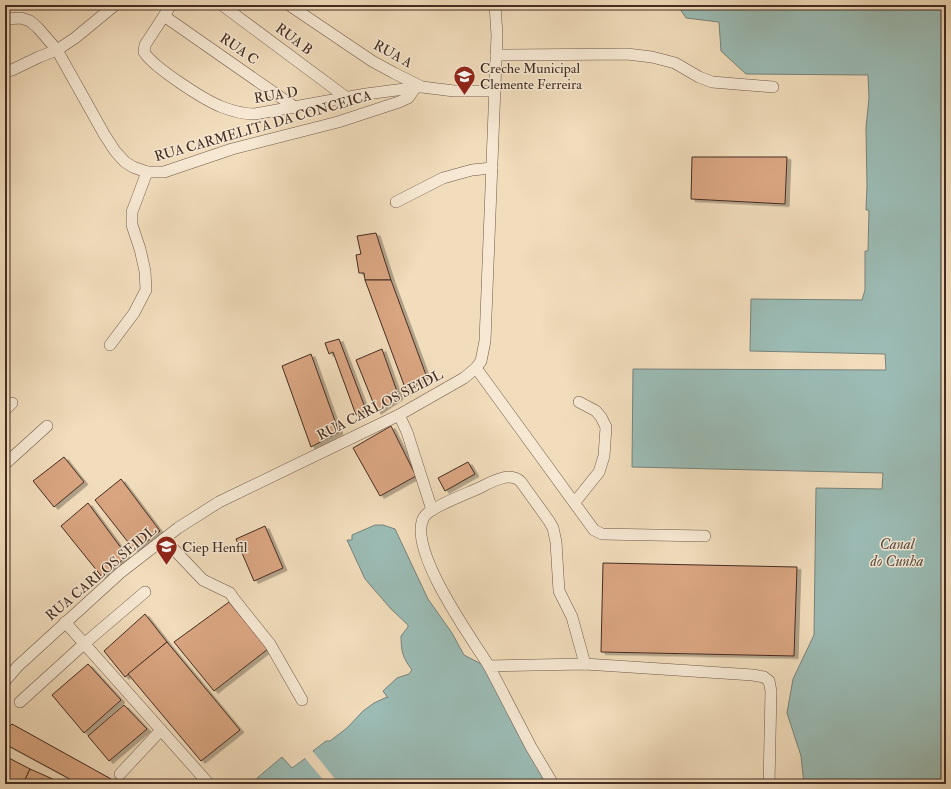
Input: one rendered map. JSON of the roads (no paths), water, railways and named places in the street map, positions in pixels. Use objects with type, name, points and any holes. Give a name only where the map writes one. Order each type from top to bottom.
[{"type":"street","points":[[5,72],[57,50],[75,38],[115,5]]},
{"type":"street","points":[[164,16],[171,5]]},
{"type":"street","name":"RUA B","points":[[222,5],[347,98]]},
{"type":"street","name":"RUA A","points":[[289,5],[372,61],[419,87],[454,91],[495,91]]},
{"type":"street","points":[[495,5],[497,35],[485,341],[481,361],[476,368],[594,530],[602,534],[705,536]]},
{"type":"street","name":"RUA D","points":[[164,16],[144,49],[144,52],[164,71],[185,86],[212,103],[240,113],[255,114],[419,87]]},
{"type":"street","name":"RUA C","points":[[164,16],[296,108]]},
{"type":"street","name":"RUA CARMELITA DA CONCEICA","points":[[5,19],[21,18],[30,21],[38,28],[57,50],[92,114],[116,151],[129,164],[139,170],[147,172],[164,172],[232,149],[338,122],[399,102],[408,98],[419,87]]},
{"type":"street","points":[[496,55],[627,54],[652,57],[675,63],[699,77],[712,82],[774,87]]},
{"type":"street","points":[[396,202],[443,178],[472,170],[492,168]]},
{"type":"street","points":[[110,345],[134,313],[146,290],[145,271],[140,249],[132,226],[132,212],[147,172]]},
{"type":"street","name":"RUA CARLOS SEIDL","points":[[5,681],[18,666],[120,573],[178,528],[219,502],[399,415],[464,378],[476,368]]},
{"type":"street","points":[[575,502],[599,472],[604,456],[606,427],[596,411],[579,402]]},
{"type":"street","points":[[399,415],[407,432],[432,510]]},
{"type":"street","points":[[5,464],[47,426]]},
{"type":"street","points":[[552,784],[489,666],[442,592],[430,567],[423,546],[421,527],[423,518],[432,510],[492,481],[510,477],[520,481],[553,528],[556,542],[559,591],[572,617],[585,664]]},
{"type":"street","points":[[164,539],[203,580],[230,594],[270,644],[302,700]]},
{"type":"street","points":[[20,702],[85,643],[145,592]]},
{"type":"street","points":[[65,622],[210,784]]},
{"type":"street","points":[[489,666],[585,664],[760,676],[767,679],[770,683],[771,691],[770,784]]},
{"type":"street","points":[[120,774],[161,730]]},
{"type":"water","name":"Canal do Cunha","points":[[679,5],[946,5],[946,784],[804,784],[801,756],[787,713],[793,679],[814,635],[816,488],[882,489],[883,473],[632,467],[633,369],[886,370],[885,354],[750,351],[751,299],[862,300],[865,290],[865,251],[868,251],[869,210],[866,210],[866,128],[869,98],[868,75],[746,74],[721,51],[719,22],[686,18]]},
{"type":"water","points":[[375,525],[383,525],[395,529],[428,599],[452,633],[464,655],[487,667],[547,784],[250,784],[282,757],[292,768],[326,741],[330,741],[347,728],[363,711],[374,703],[387,697],[388,698],[383,691],[397,678],[409,674],[412,670],[406,662],[401,646],[401,636],[408,625],[391,609],[365,579],[347,540],[352,540],[352,535]]},
{"type":"place","name":"Creche Municipal Clemente Ferreira","points":[[465,96]]},
{"type":"place","name":"Ciep Henfil","points":[[166,566]]}]
